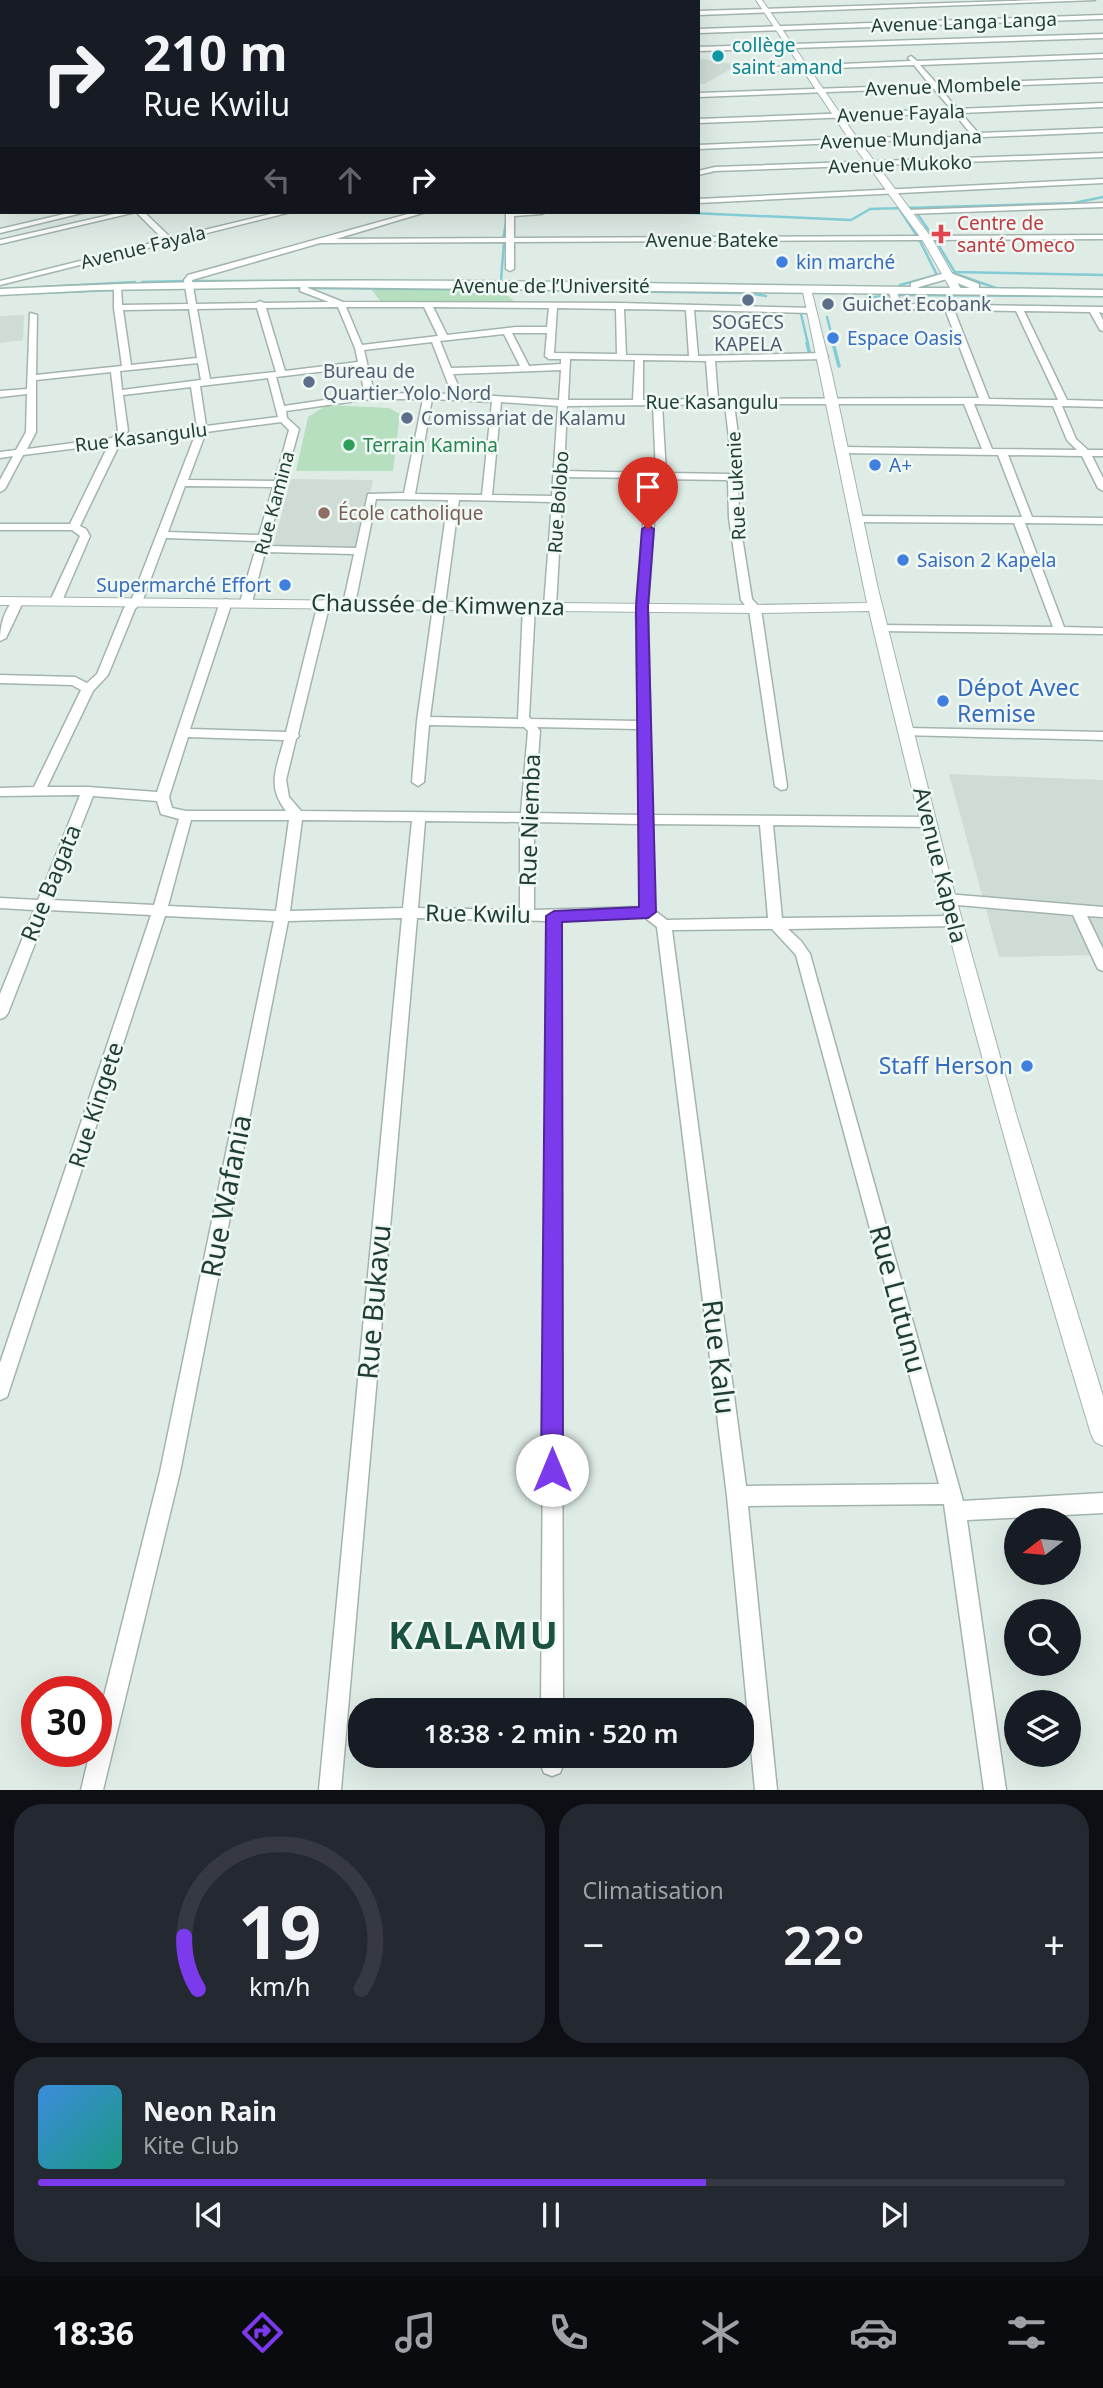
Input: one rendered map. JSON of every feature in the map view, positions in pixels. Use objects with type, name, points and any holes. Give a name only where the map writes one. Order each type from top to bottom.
[{"type":"main road","points":[[893,291],[948,275],[993,292]]},
{"type":"main road","name":"Avenue de l’Université","points":[[0,292],[117,286],[305,284],[1103,293]]},
{"type":"street","points":[[759,0],[854,140],[907,209],[957,291]]},
{"type":"street","points":[[859,0],[955,111],[993,144]]},
{"type":"street","points":[[700,13],[1092,0]]},
{"type":"street","points":[[1035,1],[1065,25]]},
{"type":"street","name":"Avenue Langa Langa","points":[[700,31],[1103,17]]},
{"type":"street","points":[[1073,31],[1088,43]]},
{"type":"street","points":[[700,49],[1103,36]]},
{"type":"street","points":[[1096,50],[1103,56]]},
{"type":"street","points":[[754,70],[1103,56]]},
{"type":"street","name":"Avenue Mombele","points":[[700,95],[1103,80]]},
{"type":"street","name":"Avenue Fayala","points":[[700,121],[1103,105]]},
{"type":"street","name":"Avenue Mundjana","points":[[700,147],[1103,130]]},
{"type":"street","points":[[1000,152],[1007,160]]},
{"type":"street","name":"Avenue Mukoko","points":[[700,173],[715,169],[874,166],[1103,155]]},
{"type":"street","points":[[701,161],[715,169]]},
{"type":"street","points":[[700,201],[1103,181]]},
{"type":"street","points":[[907,209],[1103,205]]},
{"type":"street","points":[[0,231],[73,214]]},
{"type":"street","points":[[0,242],[123,214]]},
{"type":"street","points":[[142,214],[169,241]]},
{"type":"street","name":"Avenue Fayala","points":[[0,283],[279,214]]},
{"type":"street","points":[[38,791],[88,689],[102,675],[136,602],[202,429],[201,360],[190,306],[188,280],[208,272],[415,214]]},
{"type":"street","points":[[510,214],[510,269]]},
{"type":"street","name":"Avenue Bateke","points":[[320,242],[1103,237]]},
{"type":"street","points":[[305,284],[303,289],[341,304],[359,348],[370,396]]},
{"type":"street","points":[[117,286],[127,368]]},
{"type":"street","points":[[591,286],[591,293],[601,304]]},
{"type":"street","name":"Avenue Kapela","points":[[806,289],[824,356],[841,450],[880,628],[947,899],[1021,1173],[1103,1434]]},
{"type":"street","points":[[893,291],[896,303],[902,306],[1103,310]]},
{"type":"street","points":[[1052,292],[1067,310]]},
{"type":"street","points":[[260,303],[276,374],[281,414]]},
{"type":"street","points":[[118,308],[260,303],[427,304],[551,330]]},
{"type":"street","points":[[427,304],[458,397]]},
{"type":"street","points":[[359,348],[440,340],[553,305],[812,310]]},
{"type":"street","points":[[553,305],[550,356],[566,362]]},
{"type":"street","points":[[620,305],[622,357]]},
{"type":"street","points":[[690,307],[694,358]]},
{"type":"street","points":[[949,308],[985,401]]},
{"type":"street","points":[[1019,309],[1064,403],[1057,405],[1072,440],[1086,453],[1103,488]]},
{"type":"street","points":[[1093,310],[1103,328]]},
{"type":"street","points":[[0,489],[22,454],[32,427],[33,315]]},
{"type":"street","points":[[509,320],[525,367]]},
{"type":"street","points":[[449,371],[525,367],[622,357],[710,359],[824,356]]},
{"type":"street","points":[[638,402],[639,358]]},
{"type":"street","points":[[710,359],[714,403]]},
{"type":"street","points":[[32,378],[201,360]]},
{"type":"street","name":"Rue Bolobo","points":[[550,606],[566,362]]},
{"type":"street","points":[[117,393],[364,365]]},
{"type":"street","points":[[74,527],[117,438],[123,431],[115,369]]},
{"type":"street","points":[[0,394],[31,391]]},
{"type":"street","name":"Rue Kasangulu","points":[[0,454],[22,454],[117,438],[202,429],[370,396],[458,397],[563,403],[985,401],[1103,404]]},
{"type":"street","points":[[409,496],[428,396]]},
{"type":"street","points":[[487,497],[497,399]]},
{"type":"street","points":[[968,401],[988,451]]},
{"type":"street","points":[[657,402],[656,476],[642,607],[642,724],[648,912],[664,925],[953,921]]},
{"type":"street","name":"Rue Lukenie","points":[[729,403],[738,472],[733,477],[734,518],[747,600],[755,609]]},
{"type":"street","name":"Rue Kamina","points":[[246,602],[294,429],[281,414]]},
{"type":"street","points":[[841,450],[1103,453]]},
{"type":"street","points":[[1002,452],[1060,631]]},
{"type":"street","points":[[560,474],[733,477]]},
{"type":"street","points":[[181,483],[280,484]]},
{"type":"street","points":[[349,604],[372,496],[559,499]]},
{"type":"street","points":[[418,782],[423,721],[454,497]]},
{"type":"street","points":[[857,519],[1103,521]]},
{"type":"street","points":[[0,527],[74,527],[85,536],[56,601]]},
{"type":"street","points":[[161,535],[360,551]]},
{"type":"street","name":"Chaussée de Kimwenza","points":[[0,601],[755,609],[877,607]]},
{"type":"street","points":[[0,638],[17,602]]},
{"type":"street","points":[[226,602],[162,797],[166,810],[186,816],[527,815],[766,822],[928,822]]},
{"type":"street","points":[[296,814],[284,798],[281,780],[324,603]]},
{"type":"street","name":"Rue Niemba","points":[[527,914],[527,815],[534,731],[523,717],[529,606]]},
{"type":"street","points":[[755,609],[781,786]]},
{"type":"street","points":[[880,628],[1103,631]]},
{"type":"street","points":[[0,679],[75,681],[88,689]]},
{"type":"street","points":[[423,721],[642,724]]},
{"type":"street","points":[[907,732],[1103,736]]},
{"type":"street","points":[[184,733],[293,736]]},
{"type":"street","points":[[0,792],[88,791],[162,797]]},
{"type":"street","name":"Rue Bagata","points":[[0,1013],[88,791]]},
{"type":"street","name":"Rue Wafania","points":[[92,1790],[170,1472],[282,916],[296,814]]},
{"type":"street","name":"Rue Bukavu","points":[[330,1790],[419,815]]},
{"type":"street","name":"Rue Kingete","points":[[0,1391],[160,909],[186,816]]},
{"type":"street","points":[[766,822],[775,922]]},
{"type":"street","points":[[947,899],[1103,912]]},
{"type":"street","name":"Rue Kwilu","points":[[0,903],[282,916],[408,913],[554,916],[648,912]]},
{"type":"street","points":[[1078,911],[1103,965]]},
{"type":"street","name":"Rue Niemba","points":[[552,1698],[554,916]]},
{"type":"street","name":"Rue Lutunu","points":[[775,922],[779,930],[793,939],[803,954],[953,1502],[995,1790]]},
{"type":"street","name":"Rue Kalu","points":[[664,925],[737,1496],[766,1790]]},
{"type":"street","points":[[737,1496],[1103,1503]]},
{"type":"shaded area","name":"collège saint amand","points":[[700,58],[738,65],[704,84],[700,83]]},
{"type":"shaded area","points":[[24,315],[23,340],[0,343],[0,316]]},
{"type":"shaded area","name":"École catholique","points":[[291,479],[373,480],[359,547],[273,546]]},
{"type":"shaded area","points":[[949,774],[1103,780],[1103,955],[999,957]]},
{"type":"green space","points":[[371,289],[501,290],[516,303],[380,301]]},
{"type":"green space","name":"Terrain Kamina","points":[[327,405],[389,408],[400,414],[393,471],[296,471],[308,417]]},
{"type":"waterway","points":[[899,208],[1074,203],[1103,197]]},
{"type":"waterway","points":[[700,213],[851,220],[870,209],[899,208]]},
{"type":"waterway","points":[[899,208],[919,239]]},
{"type":"waterway","points":[[914,209],[934,238]]},
{"type":"waterway","points":[[503,239],[508,214]]},
{"type":"waterway","points":[[504,241],[501,281],[507,282]]},
{"type":"waterway","points":[[900,285],[937,275],[920,241]]},
{"type":"waterway","points":[[936,241],[955,272]]},
{"type":"waterway","points":[[955,272],[1103,275]]},
{"type":"waterway","points":[[955,272],[996,288]]},
{"type":"waterway","points":[[142,282],[185,281]]},
{"type":"waterway","points":[[191,281],[334,281]]},
{"type":"waterway","points":[[42,287],[135,282]]},
{"type":"waterway","points":[[263,287],[299,288]]},
{"type":"waterway","points":[[308,288],[520,290]]},
{"type":"waterway","points":[[41,293],[115,290]]},
{"type":"waterway","points":[[529,290],[587,291]]},
{"type":"waterway","points":[[593,291],[741,293]]},
{"type":"waterway","points":[[755,294],[766,296]]},
{"type":"waterway","points":[[866,298],[891,295]]},
{"type":"waterway","points":[[897,295],[1052,296]]},
{"type":"waterway","points":[[1058,296],[1103,296]]},
{"type":"waterway","points":[[801,314],[808,344]]},
{"type":"waterway","points":[[827,317],[834,344]]},
{"type":"waterway","points":[[807,343],[810,355]]},
{"type":"waterway","points":[[833,343],[839,366]]},
{"type":"place","name":"collège saint amand","points":[[718,56]]},
{"type":"place","name":"Centre de santé Omeco","points":[[941,234]]},
{"type":"place","name":"kin marché","points":[[782,262]]},
{"type":"place","name":"SOGECS KAPELA","points":[[748,300]]},
{"type":"place","name":"Guichet Ecobank","points":[[828,304]]},
{"type":"place","name":"Espace Oasis","points":[[833,338]]},
{"type":"place","name":"Bureau de Quartier Yolo Nord","points":[[309,382]]},
{"type":"place","name":"Comissariat de Kalamu","points":[[407,418]]},
{"type":"place","name":"Terrain Kamina","points":[[349,445]]},
{"type":"place","name":"A+","points":[[875,465]]},
{"type":"place","name":"École catholique","points":[[324,513]]},
{"type":"place","name":"Saison 2 Kapela","points":[[903,560]]},
{"type":"place","name":"Supermarché Effort","points":[[285,585]]},
{"type":"place","name":"Dépot Avec Remise","points":[[943,701]]},
{"type":"place","name":"Staff Herson","points":[[1027,1066]]},
{"type":"district","name":"KALAMU","points":[[474,1636]]},
{"type":"route","points":[[552,1470],[554,916],[648,912],[642,724],[642,607],[648,529]]}]
